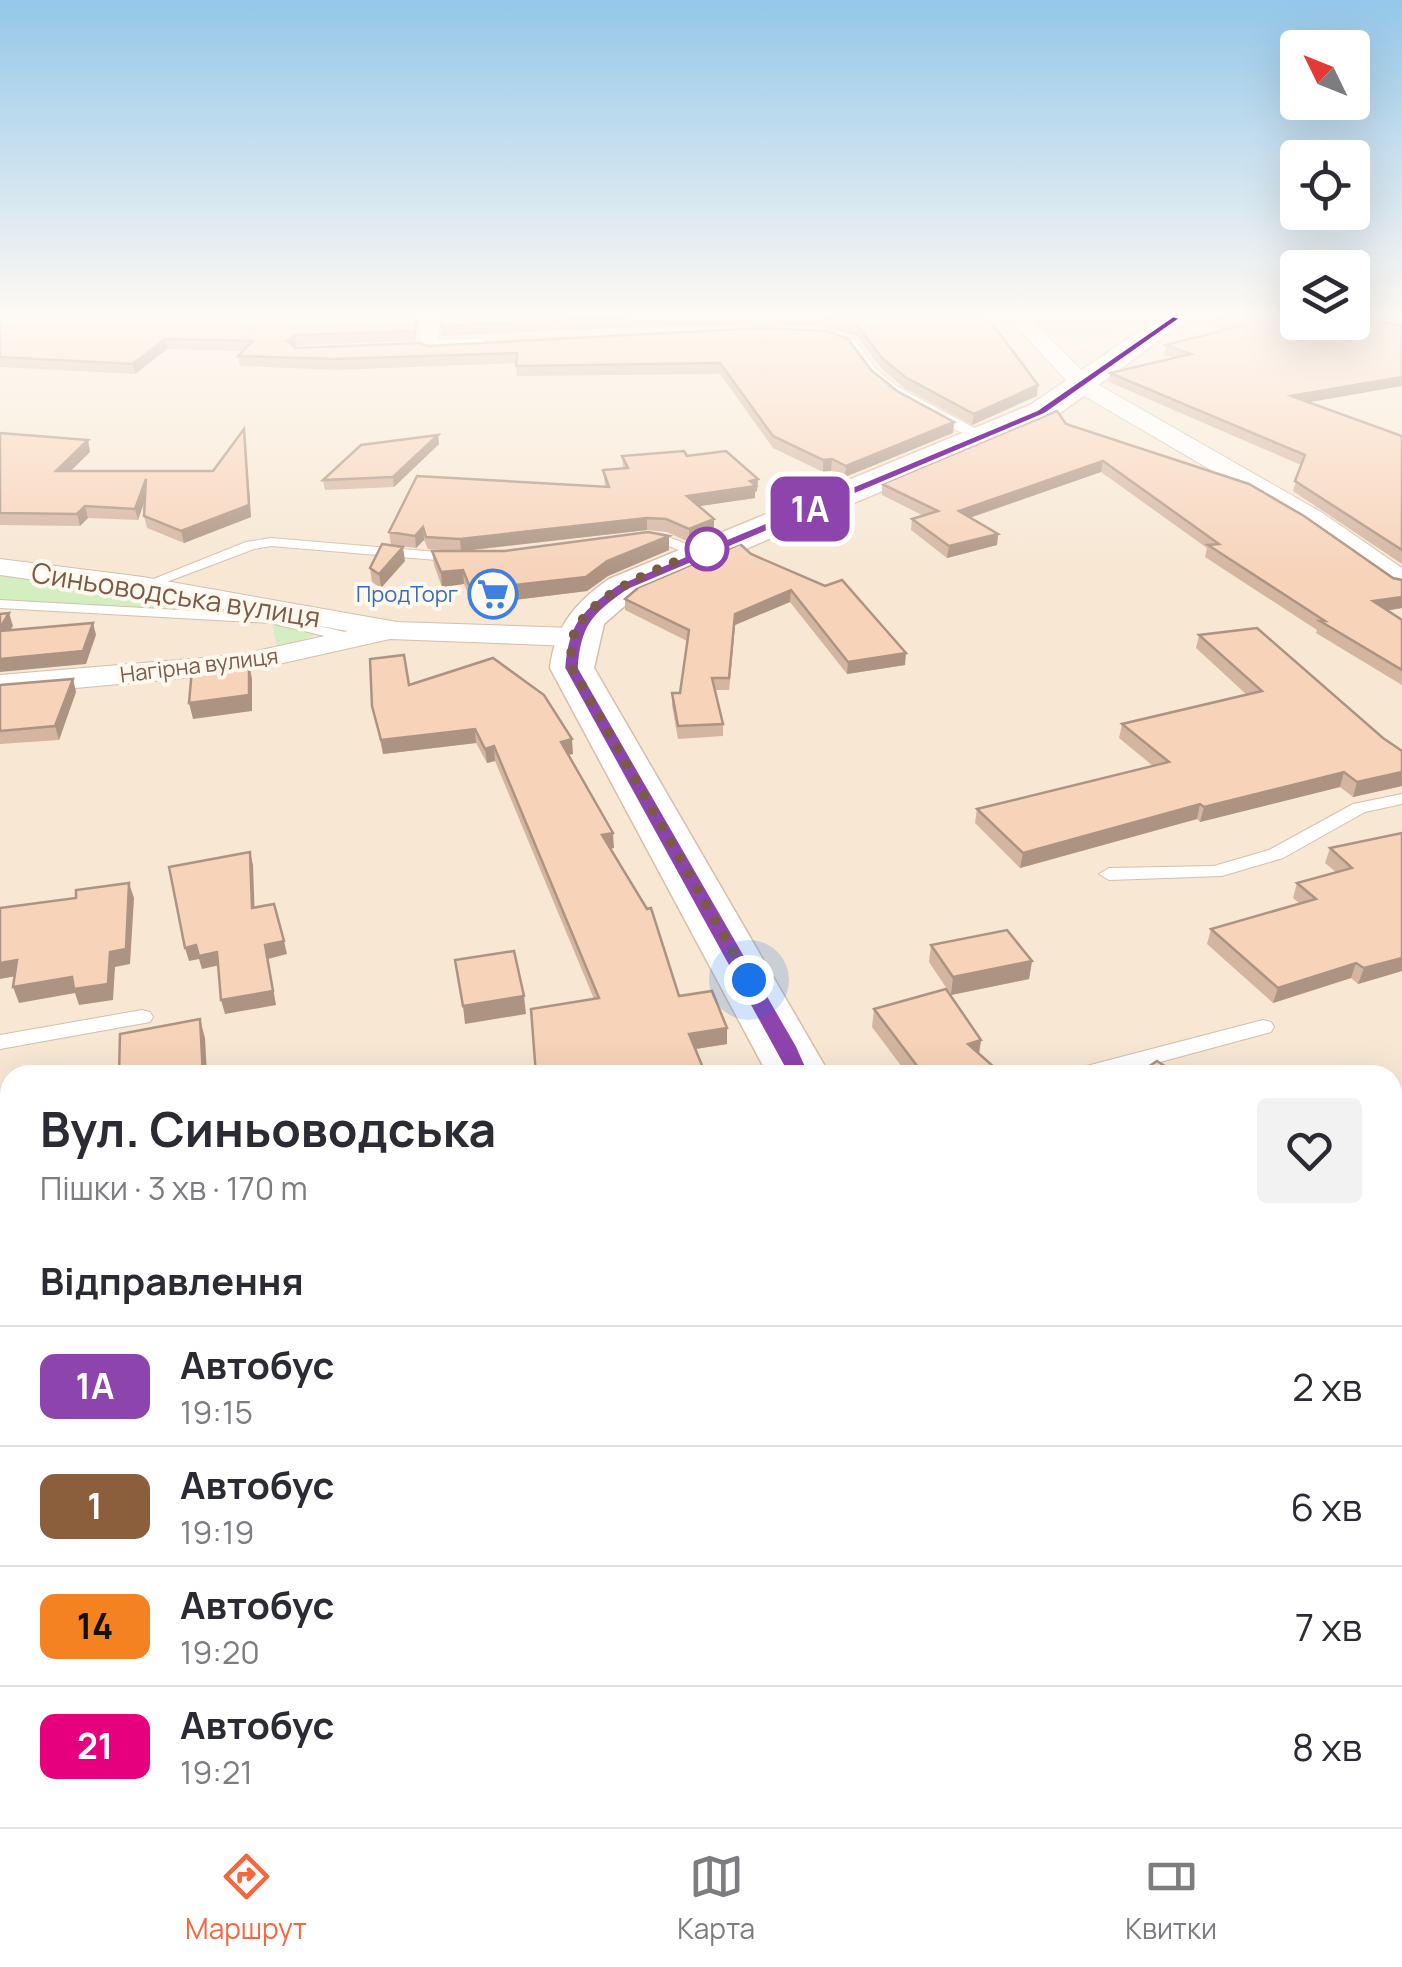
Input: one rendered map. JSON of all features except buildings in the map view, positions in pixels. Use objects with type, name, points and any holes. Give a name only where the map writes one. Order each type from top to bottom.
[{"type":"street","points":[[795,1065],[572,668],[573,637],[596,606],[623,587],[986,438],[1051,403]]},
{"type":"street","points":[[1114,403],[1312,518],[1402,581]]},
{"type":"street","name":"Синьоводська вулиця","points":[[0,567],[144,586],[396,631],[573,637]]},
{"type":"street","name":"Нагірна вулиця","points":[[0,685],[238,664],[396,631]]},
{"type":"lane","points":[[919,403],[986,438]]},
{"type":"lane","points":[[632,540],[660,538],[698,553]]},
{"type":"lane","points":[[144,586],[251,545],[271,542],[423,557],[474,558]]},
{"type":"lane","points":[[0,604],[271,619],[353,638]]},
{"type":"lane","points":[[1109,874],[1216,872],[1276,854],[1360,808],[1402,799]]},
{"type":"lane","points":[[0,1042],[142,1016]]},
{"type":"lane","points":[[1120,1065],[1263,1027]]},
{"type":"shaded area","points":[[0,403],[1402,403],[1402,1065],[0,1065]]},
{"type":"green space","points":[[0,567],[316,619],[327,629],[278,652],[271,619],[0,604]]},
{"type":"bus line","name":"1А","points":[[795,1065],[572,668],[573,637],[596,606],[657,570],[986,438],[1055,403]]},
{"type":"place","name":"ПродТорг","points":[[493,594]]},
{"type":"route","points":[[707,549],[623,587],[596,606],[573,637],[572,668],[749,980]]}]
